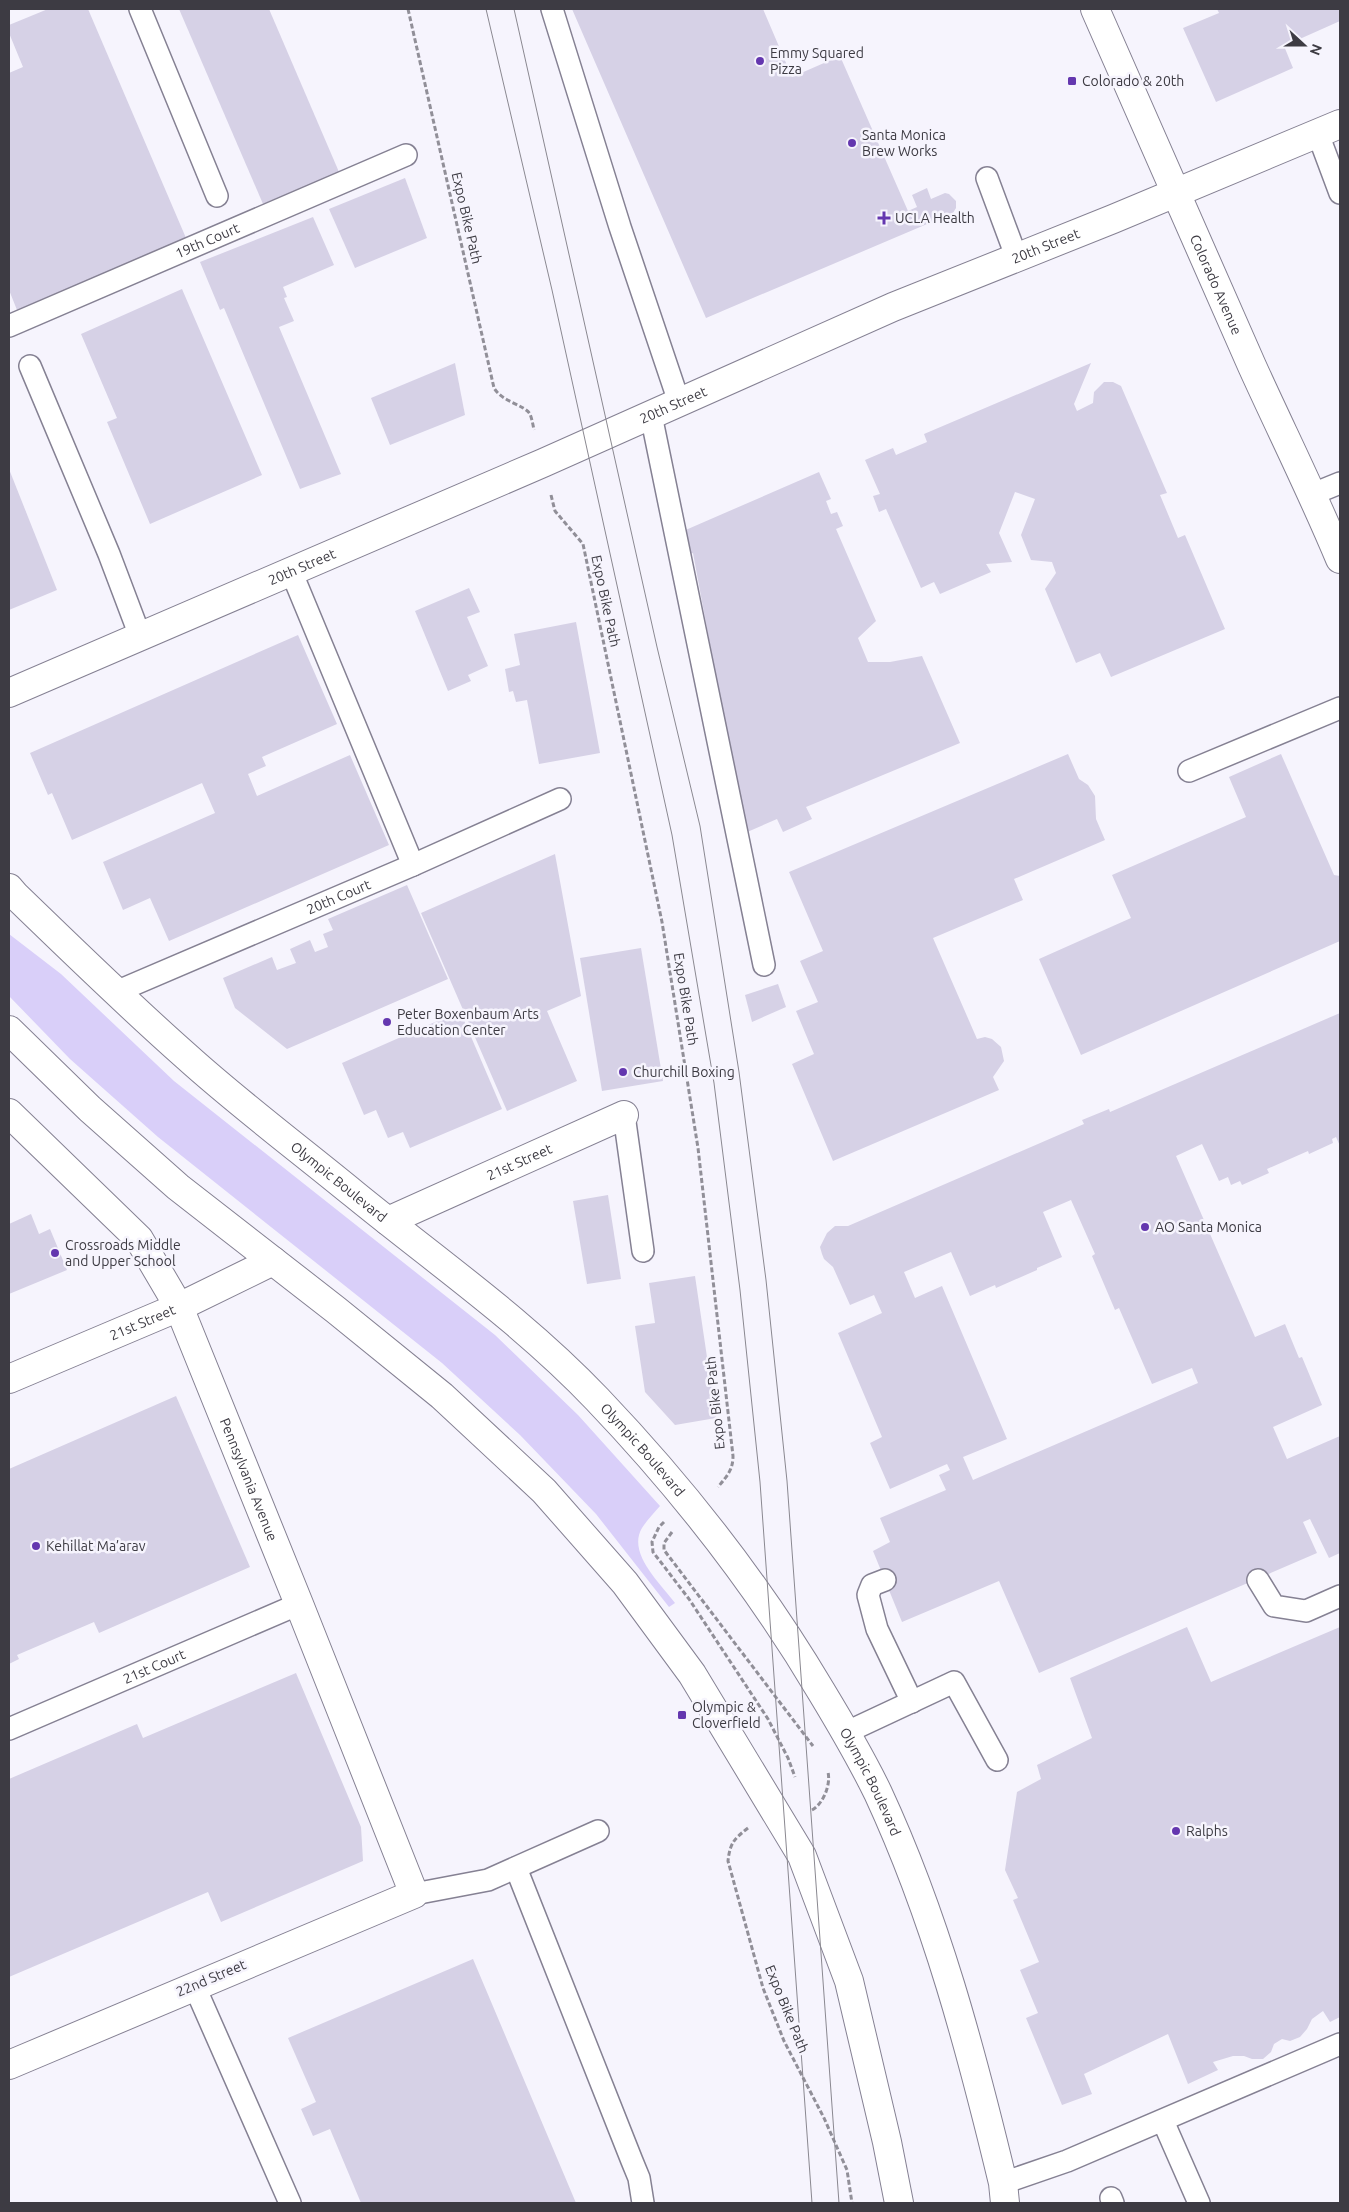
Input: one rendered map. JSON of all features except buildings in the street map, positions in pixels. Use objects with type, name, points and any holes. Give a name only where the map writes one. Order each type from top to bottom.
[{"type":"main road","name":"Colorado Avenue","points":[[1095,9],[1272,411],[1313,494],[1340,559]]},
{"type":"main road","name":"20th Street","points":[[9,693],[652,415],[893,307],[1016,256],[1113,219],[1329,129]]},
{"type":"main road","name":"Olympic Boulevard","points":[[9,888],[188,1059],[516,1322],[596,1397],[689,1501],[722,1544],[787,1634],[877,1791],[915,1880],[946,1967],[975,2065],[1004,2193]]},
{"type":"main road","points":[[9,1030],[90,1109],[178,1187],[442,1396],[544,1491],[625,1584],[692,1674],[802,1856],[849,1981],[887,2142],[899,2203]]},
{"type":"main road","name":"Pennsylvania Avenue","points":[[9,1113],[139,1239],[178,1307],[414,1894]]},
{"type":"main road","name":"21st Street","points":[[388,1221],[624,1115]]},
{"type":"main road","name":"21st Street","points":[[9,1379],[178,1307],[273,1261]]},
{"type":"main road","name":"22nd Street","points":[[9,2065],[194,1985],[414,1894]]},
{"type":"lane","points":[[140,9],[217,196]]},
{"type":"lane","points":[[552,9],[620,227],[679,402]]},
{"type":"lane","points":[[1329,129],[1340,193]]},
{"type":"lane","name":"19th Court","points":[[9,326],[406,155]]},
{"type":"lane","points":[[987,178],[1016,256]]},
{"type":"lane","points":[[30,366],[109,554],[140,636]]},
{"type":"lane","points":[[652,415],[764,965]]},
{"type":"lane","points":[[1313,494],[1340,483]]},
{"type":"lane","points":[[291,571],[413,865]]},
{"type":"lane","points":[[1189,772],[1340,708]]},
{"type":"lane","name":"20th Court","points":[[116,992],[413,865],[560,799]]},
{"type":"lane","points":[[624,1115],[643,1252]]},
{"type":"lane","points":[[884,1580],[872,1585],[868,1595],[877,1629],[912,1702]]},
{"type":"lane","points":[[1258,1580],[1274,1606],[1306,1611],[1340,1596]]},
{"type":"lane","name":"21st Court","points":[[9,1729],[299,1604]]},
{"type":"lane","points":[[845,1733],[954,1682],[997,1760]]},
{"type":"lane","points":[[414,1894],[488,1880],[598,1831]]},
{"type":"lane","points":[[516,1868],[639,2178],[643,2203]]},
{"type":"lane","points":[[194,1985],[290,2203]]},
{"type":"lane","points":[[1004,2193],[1067,2162],[1340,2044]]},
{"type":"lane","points":[[1163,2121],[1200,2203]]},
{"type":"path","name":"Expo Bike Path","points":[[408,9],[494,388],[497,394],[525,409],[530,414]]},
{"type":"path","name":"Expo Bike Path","points":[[555,512],[583,544],[662,922],[698,1148],[733,1456],[733,1466],[730,1474],[717,1488],[711,1488]]},
{"type":"path","points":[[666,1521],[654,1535],[652,1542],[653,1552],[689,1599],[768,1719],[794,1770],[795,1782]]},
{"type":"path","points":[[674,1530],[664,1543],[664,1550],[815,1749]]},
{"type":"path","points":[[811,1811],[818,1806],[830,1779],[827,1764]]},
{"type":"path","name":"Expo Bike Path","points":[[751,1825],[735,1838],[730,1848],[728,1861],[763,1988],[784,2041],[824,2118],[846,2170],[852,2203]]},
{"type":"shaded area","points":[[9,934],[61,974],[174,1081],[495,1335],[578,1415],[660,1506],[642,1528],[638,1538],[639,1547],[647,1567],[675,1603],[669,1607],[596,1514],[520,1435],[442,1363],[158,1137],[70,1059],[9,996]]},
{"type":"tram line","points":[[486,9],[552,290],[672,835],[714,1083],[740,1290],[760,1482],[812,2203]]},
{"type":"tram line","points":[[514,9],[657,647],[700,826],[739,1072],[766,1280],[787,1481],[839,2203]]},
{"type":"place","name":"Emmy Squared Pizza","points":[[760,61]]},
{"type":"place","name":"Colorado & 20th","points":[[1072,81]]},
{"type":"place","name":"Santa Monica Brew Works","points":[[852,143]]},
{"type":"place","name":"UCLA Health","points":[[884,218]]},
{"type":"place","name":"Peter Boxenbaum Arts Education Center","points":[[387,1022]]},
{"type":"place","name":"Churchill Boxing","points":[[623,1072]]},
{"type":"place","name":"AO Santa Monica","points":[[1145,1227]]},
{"type":"place","name":"Crossroads Middle and Upper School","points":[[55,1253]]},
{"type":"place","name":"Kehillat Ma’arav","points":[[36,1546]]},
{"type":"place","name":"Olympic & Cloverfield","points":[[682,1715]]},
{"type":"place","name":"Ralphs","points":[[1176,1831]]}]
